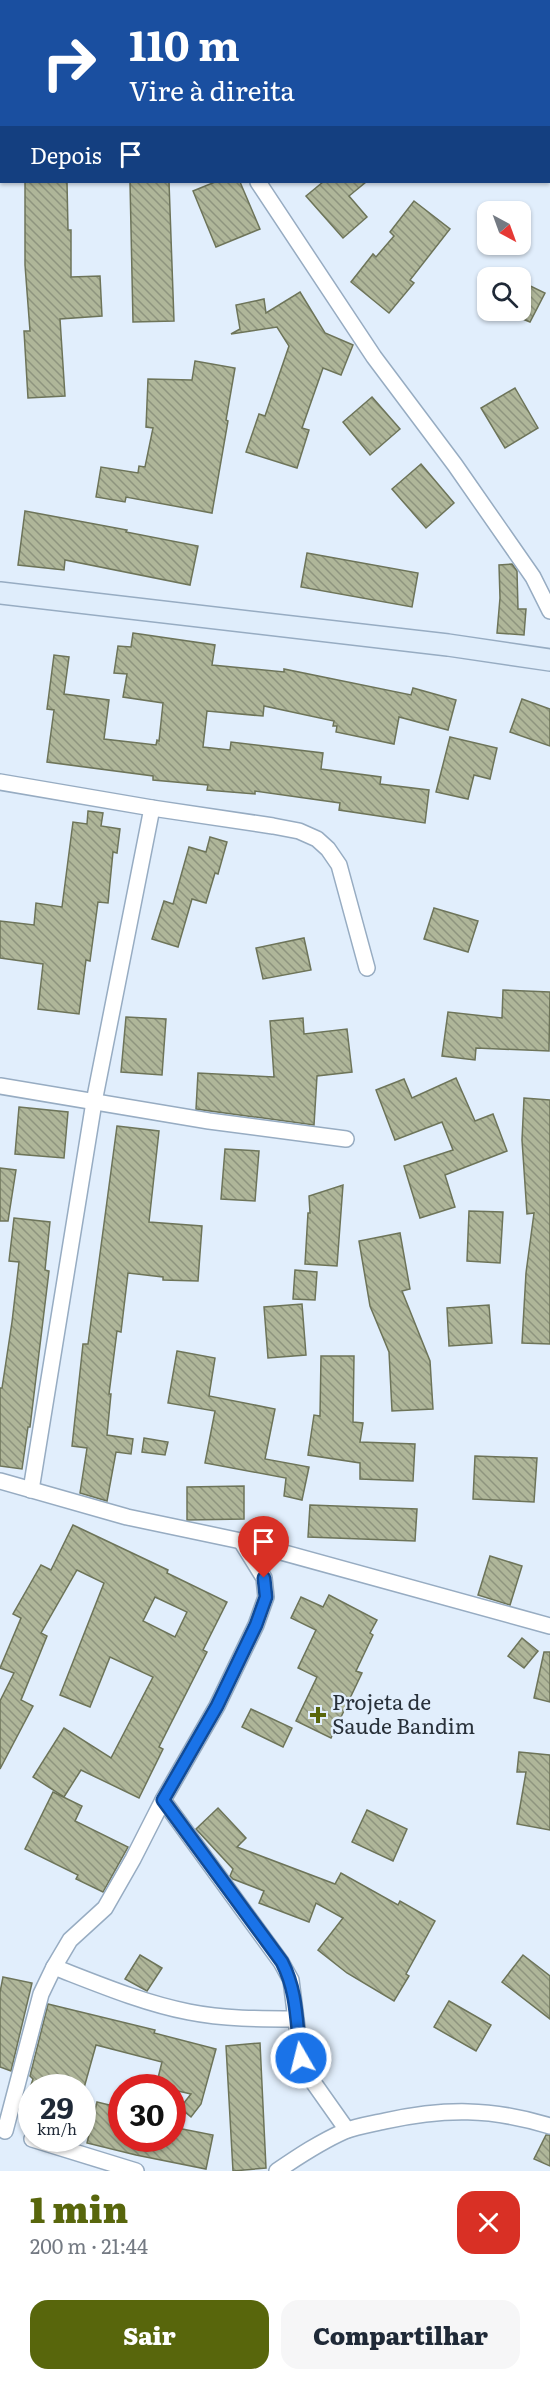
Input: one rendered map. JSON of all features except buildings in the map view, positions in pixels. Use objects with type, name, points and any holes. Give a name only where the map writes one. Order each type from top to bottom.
[{"type":"street","points":[[259,183],[374,357],[455,465],[533,577],[550,611]]},
{"type":"street","points":[[0,593],[448,645],[550,660]]},
{"type":"street","points":[[0,782],[273,826],[299,831],[317,839],[328,849],[339,865],[367,968]]},
{"type":"street","points":[[32,1490],[94,1102],[152,808]]},
{"type":"street","points":[[0,1086],[209,1120],[346,1139]]},
{"type":"street","points":[[0,1481],[127,1517],[241,1541],[550,1626]]},
{"type":"street","points":[[18,2135],[3,2130],[41,1994],[70,1940],[105,1908],[217,1706],[256,1625],[266,1597],[264,1578],[241,1541]]},
{"type":"street","points":[[163,1800],[282,1962],[291,1980],[295,1998],[295,2019],[301,2058],[306,2073],[347,2130]]},
{"type":"street","points":[[54,1967],[135,1997],[189,2012],[240,2018],[295,2019]]},
{"type":"street","points":[[277,2171],[310,2149],[347,2130],[404,2117],[476,2110],[520,2116],[550,2126]]},
{"type":"street","points":[[74,2152],[136,2171]]},
{"type":"place","name":"Projeta de Saude Bandim","points":[[318,1715]]},
{"type":"route","points":[[264,1578],[266,1597],[256,1625],[217,1706],[163,1800],[282,1962],[291,1980],[295,1998],[295,2019],[301,2058]]}]
